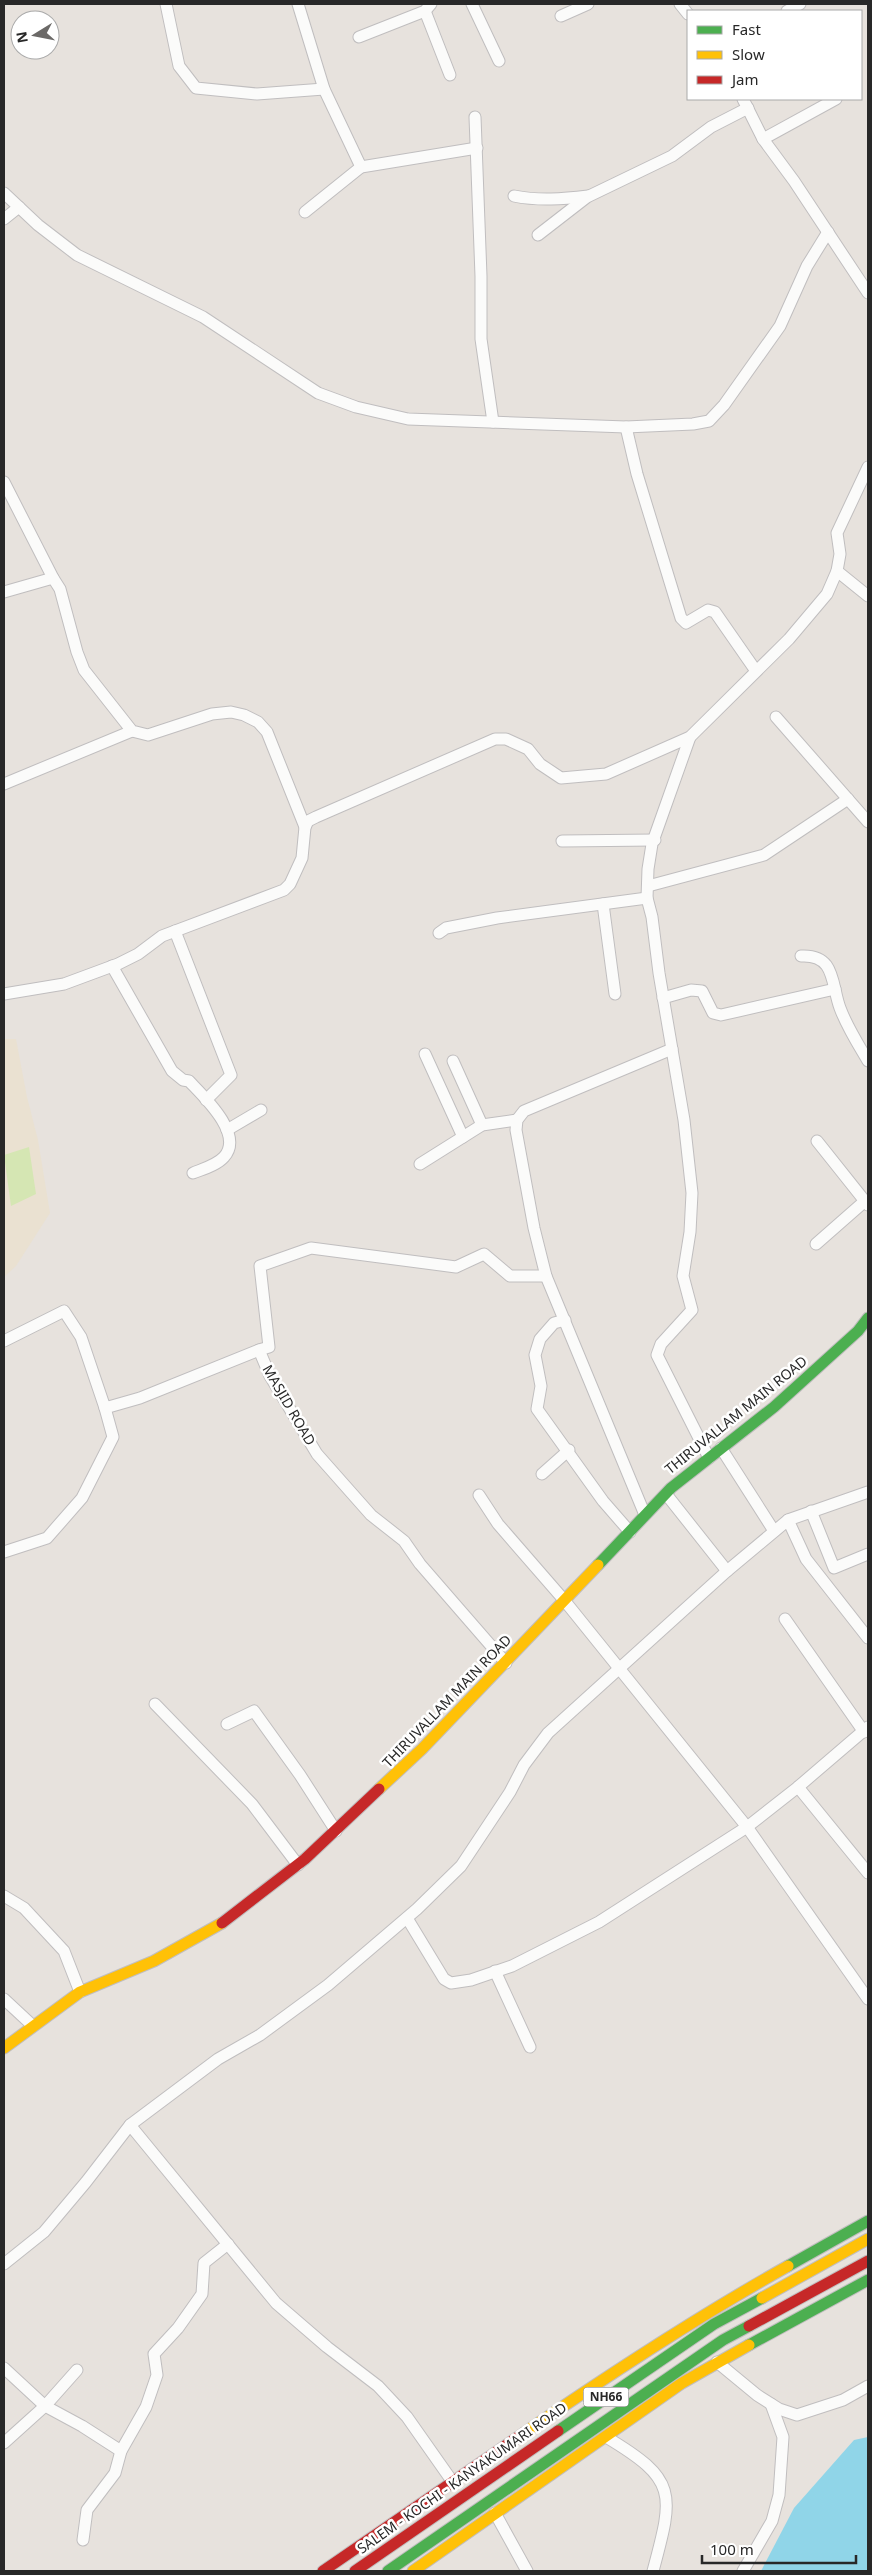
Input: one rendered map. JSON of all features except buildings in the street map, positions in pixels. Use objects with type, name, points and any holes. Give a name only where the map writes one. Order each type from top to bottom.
[{"type":"main road","name":"THIRUVALLAM MAIN ROAD","points":[[4,2048],[80,1992],[154,1960],[230,1918],[298,1865],[382,1789],[506,1663],[666,1494],[774,1407],[866,1323]]},
{"type":"main road","points":[[323,2571],[607,2376],[717,2306],[868,2221]]},
{"type":"main road","name":"SALEM - KOCHI - KANYAKUMARI ROAD","points":[[355,2571],[714,2324],[868,2239]]},
{"type":"main road","name":"NH66","points":[[388,2571],[723,2340],[868,2261]]},
{"type":"main road","points":[[413,2571],[682,2383],[868,2280]]},
{"type":"street","points":[[166,4],[180,66],[196,88],[257,94],[324,89]]},
{"type":"street","points":[[298,4],[324,89],[361,167]]},
{"type":"street","points":[[472,4],[500,61]]},
{"type":"street","points":[[562,16],[588,4]]},
{"type":"street","points":[[359,37],[428,8],[450,75]]},
{"type":"street","points":[[764,139],[834,100]]},
{"type":"street","points":[[538,235],[592,195],[672,156],[746,103],[764,139],[868,294]]},
{"type":"street","points":[[475,117],[481,340],[493,422]]},
{"type":"street","points":[[305,212],[361,167],[476,148]]},
{"type":"street","points":[[4,193],[77,255],[203,317],[318,393],[356,408],[408,418],[626,426],[693,424],[709,421],[714,417],[780,326],[807,266],[828,232]]},
{"type":"street","points":[[514,196],[531,199],[564,199],[592,195]]},
{"type":"street","points":[[4,219],[19,207]]},
{"type":"street","points":[[626,426],[637,474],[681,618],[686,623],[708,610],[716,612],[756,671]]},
{"type":"street","points":[[4,994],[64,984],[138,954],[162,936],[175,930],[284,890],[290,884],[302,858],[305,827],[308,822],[495,739],[506,739],[528,749],[540,764],[562,778],[606,774],[690,737],[806,620],[817,602],[827,594],[837,571],[840,554],[837,533],[868,467]]},
{"type":"street","points":[[4,482],[60,589],[77,652],[84,670],[132,731]]},
{"type":"street","points":[[837,571],[868,596]]},
{"type":"street","points":[[4,592],[53,578]]},
{"type":"street","points":[[4,784],[132,731],[148,735],[223,712],[244,715],[258,722],[272,742],[305,827]]},
{"type":"street","points":[[776,717],[868,822]]},
{"type":"street","points":[[690,737],[649,858],[647,898],[652,916],[663,998],[684,1120],[692,1193],[683,1276],[692,1308],[691,1314],[661,1344],[657,1355],[709,1458]]},
{"type":"street","points":[[648,886],[764,855],[848,799]]},
{"type":"street","points":[[562,841],[655,840]]},
{"type":"street","points":[[439,933],[446,928],[497,918],[647,898]]},
{"type":"street","points":[[603,904],[615,994]]},
{"type":"street","points":[[175,930],[231,1075],[206,1100]]},
{"type":"street","points":[[801,956],[813,955],[821,960],[833,974],[840,1008],[868,1061]]},
{"type":"street","points":[[112,966],[172,1071],[183,1080],[189,1081],[219,1113],[226,1130],[228,1141],[224,1157],[193,1173]]},
{"type":"street","points":[[663,998],[691,990],[702,991],[713,1013],[722,1015],[835,989]]},
{"type":"street","points":[[645,1515],[546,1276],[534,1228],[516,1130],[517,1120],[524,1110],[611,1076],[672,1049]]},
{"type":"street","points":[[425,1054],[463,1136]]},
{"type":"street","points":[[453,1061],[482,1125]]},
{"type":"street","points":[[226,1130],[261,1110]]},
{"type":"street","points":[[420,1164],[482,1125],[517,1120]]},
{"type":"street","points":[[816,1244],[867,1203],[817,1141]]},
{"type":"street","points":[[258,1350],[269,1348],[260,1266],[311,1248],[456,1267],[484,1254],[510,1276],[546,1276]]},
{"type":"street","points":[[4,1340],[64,1311],[81,1337],[114,1437],[82,1498],[47,1538],[4,1552]]},
{"type":"street","points":[[565,1320],[554,1323],[540,1339],[535,1355],[541,1386],[538,1409],[569,1450],[603,1501],[630,1532]]},
{"type":"street","name":"MASJID ROAD","points":[[104,1408],[140,1398],[258,1350],[270,1376],[317,1454],[372,1515],[404,1541],[420,1564],[506,1663]]},
{"type":"street","points":[[721,1448],[774,1531]]},
{"type":"street","points":[[542,1474],[569,1450]]},
{"type":"street","points":[[4,2264],[44,2232],[130,2125],[218,2059],[260,2035],[328,1985],[407,1918],[461,1866],[510,1792],[524,1765],[548,1733],[727,1571],[788,1520],[811,1510],[868,1492]]},
{"type":"street","points":[[666,1494],[727,1571]]},
{"type":"street","points":[[479,1495],[498,1524],[564,1600],[747,1826],[868,1999]]},
{"type":"street","points":[[811,1510],[834,1568],[868,1554]]},
{"type":"street","points":[[788,1520],[806,1559],[868,1638]]},
{"type":"street","points":[[407,1918],[444,1979],[451,1983],[459,1983],[495,1972],[512,1966],[599,1922],[747,1826],[798,1787],[867,1729],[784,1619]]},
{"type":"street","points":[[155,1704],[252,1804],[298,1865]]},
{"type":"street","points":[[226,1724],[254,1712],[300,1775],[336,1831]]},
{"type":"street","points":[[798,1787],[868,1873]]},
{"type":"street","points":[[4,1896],[24,1908],[64,1951],[80,1992]]},
{"type":"street","points":[[495,1972],[530,2047]]},
{"type":"street","points":[[4,1999],[33,2026]]},
{"type":"street","points":[[130,2125],[276,2303],[327,2348],[378,2386],[407,2417],[452,2481]]},
{"type":"street","points":[[83,2540],[87,2510],[115,2473],[121,2451],[146,2407],[157,2375],[154,2354],[178,2328],[202,2294],[204,2262],[228,2244]]},
{"type":"street","points":[[718,2362],[757,2396],[787,2412],[803,2414],[843,2400],[868,2386]]},
{"type":"street","points":[[4,2368],[45,2406],[82,2426],[121,2451]]},
{"type":"street","points":[[4,2443],[45,2406],[77,2370]]},
{"type":"street","points":[[743,2571],[772,2521],[779,2495],[783,2437],[771,2404]]},
{"type":"street","points":[[606,2437],[642,2460],[663,2482],[666,2501],[665,2524],[653,2571]]},
{"type":"street","points":[[495,2513],[527,2571]]},
{"type":"shaded area","points":[[4,1039],[16,1039],[27,1097],[38,1140],[50,1213],[16,1266],[4,1277]]},
{"type":"green space","points":[[29,1147],[36,1194],[11,1206],[4,1155]]},
{"type":"water","points":[[868,2437],[868,2571],[761,2571],[794,2508],[854,2440]]},
{"type":"traffic: fast","points":[[598,1565],[671,1488],[774,1407],[858,1331],[868,1318]]},
{"type":"traffic: fast","points":[[788,2266],[868,2221]]},
{"type":"traffic: fast","points":[[749,2345],[868,2280]]},
{"type":"traffic: fast","points":[[558,2431],[714,2324],[762,2298]]},
{"type":"traffic: fast","points":[[388,2571],[723,2340],[749,2326]]},
{"type":"traffic: slow","points":[[379,1789],[422,1749],[598,1565]]},
{"type":"traffic: slow","points":[[4,2048],[80,1992],[154,1961],[222,1923]]},
{"type":"traffic: slow","points":[[762,2298],[868,2239]]},
{"type":"traffic: slow","points":[[524,2433],[654,2346],[788,2266]]},
{"type":"traffic: slow","points":[[413,2571],[682,2383],[749,2345]]},
{"type":"traffic: jam","points":[[222,1923],[305,1859],[379,1789]]},
{"type":"traffic: jam","points":[[749,2326],[868,2261]]},
{"type":"traffic: jam","points":[[355,2571],[558,2431]]},
{"type":"traffic: jam","points":[[323,2571],[524,2433]]}]
